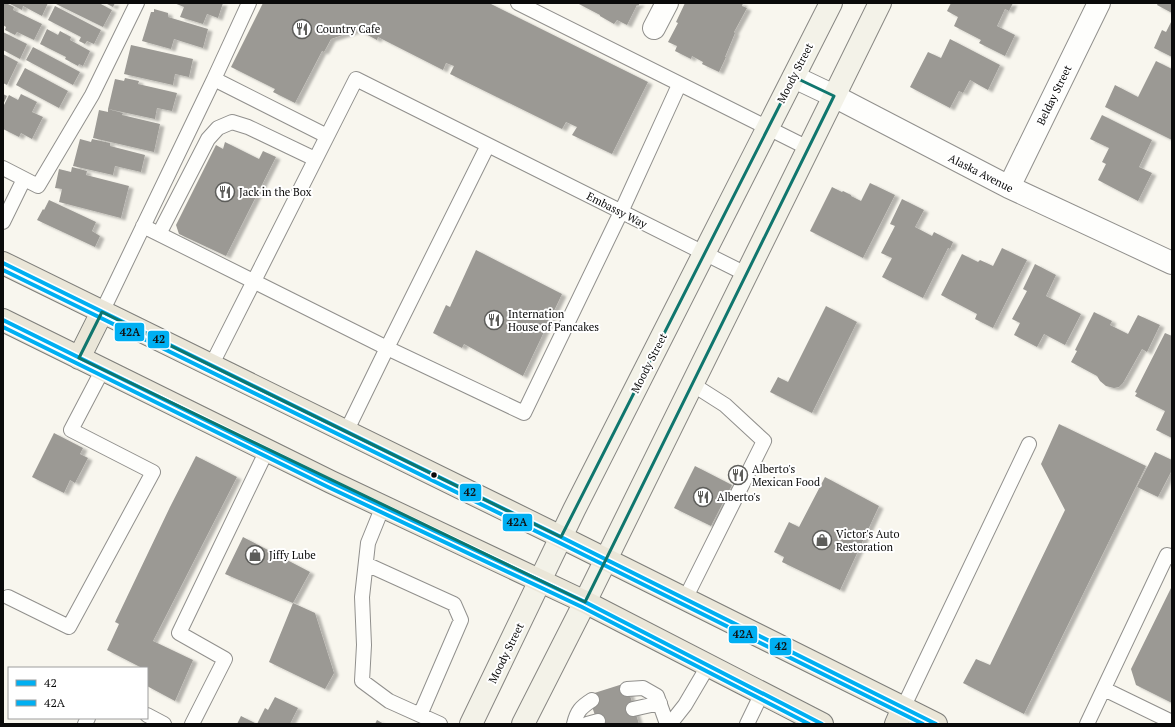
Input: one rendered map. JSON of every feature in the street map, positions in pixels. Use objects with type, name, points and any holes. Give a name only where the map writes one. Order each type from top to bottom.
[{"type":"main road","points":[[523,724],[585,602],[880,3]]},
{"type":"main road","name":"Moody Street","points":[[471,724],[561,537],[794,77],[828,4]]},
{"type":"main road","points":[[3,263],[685,598],[899,716],[936,724]]},
{"type":"main road","points":[[79,358],[102,312]]},
{"type":"main road","points":[[3,320],[267,450],[585,602],[822,724]]},
{"type":"street","points":[[654,28],[667,3]]},
{"type":"street","name":"Belday Street","points":[[1009,187],[1099,3]]},
{"type":"street","name":"Alaska Avenue","points":[[794,77],[834,96],[1009,187],[1172,263]]},
{"type":"lane","points":[[3,168],[38,186],[92,95],[137,3]]},
{"type":"lane","points":[[102,312],[249,3]]},
{"type":"lane","points":[[518,3],[808,148]]},
{"type":"lane","points":[[211,366],[327,136],[214,79]]},
{"type":"lane","name":"Embassy Way","points":[[327,136],[356,79],[746,274]]},
{"type":"lane","points":[[143,226],[387,348],[524,413],[621,212],[680,85]]},
{"type":"lane","points":[[159,234],[208,138],[218,128],[232,122],[248,127],[315,159]]},
{"type":"lane","points":[[346,432],[488,145]]},
{"type":"lane","points":[[3,222],[24,179]]},
{"type":"lane","points":[[8,597],[69,627],[153,472],[72,430],[103,369]]},
{"type":"lane","points":[[685,598],[764,442],[725,405],[692,384]]},
{"type":"lane","points":[[899,716],[1029,444]]},
{"type":"lane","points":[[192,724],[225,659],[179,633],[267,450]]},
{"type":"lane","points":[[383,506],[368,543],[362,597],[364,645],[362,680],[389,701],[440,724]]},
{"type":"lane","points":[[1087,724],[1167,554],[1172,557]]},
{"type":"lane","points":[[366,564],[454,604],[461,620],[420,715]]},
{"type":"lane","points":[[626,689],[643,688],[657,696],[668,724],[685,705],[708,666]]},
{"type":"lane","points":[[1104,689],[1172,722]]},
{"type":"lane","points":[[747,724],[762,693]]},
{"type":"lane","points":[[574,724],[580,708],[592,700]]},
{"type":"lane","points":[[633,709],[660,703]]},
{"type":"lane","points":[[148,716],[164,724]]},
{"type":"highlighted area","points":[[794,77],[834,96],[585,602],[79,358],[102,312],[561,537]]},
{"type":"building","points":[[3,3],[14,7],[13,10],[42,24],[34,40],[17,32],[15,35],[5,30],[6,27],[3,25]]},
{"type":"building","points":[[48,3],[42,16],[23,6],[22,10],[10,4]]},
{"type":"building","points":[[99,3],[112,10],[103,27],[56,4]]},
{"type":"building","points":[[105,3],[115,3],[113,7]]},
{"type":"building","points":[[174,3],[223,3],[218,18],[207,14],[203,24],[180,17],[184,7]]},
{"type":"building","points":[[263,3],[489,3],[648,82],[612,154],[572,135],[577,127],[566,122],[562,129],[450,74],[454,66],[446,63],[443,70],[378,37],[377,40],[358,30],[331,39],[324,52],[322,51],[295,103],[273,92],[275,89],[231,67]]},
{"type":"building","points":[[577,3],[640,3],[638,6],[637,5],[627,25],[617,20],[614,24]]},
{"type":"building","points":[[685,3],[743,3],[742,6],[747,8],[734,32],[735,33],[726,57],[719,72],[702,64],[703,62],[692,56],[691,59],[675,51],[677,46],[668,42],[678,23],[676,22]]},
{"type":"building","points":[[951,3],[1013,3],[1009,11],[1005,9],[997,26],[1015,35],[1005,56],[979,43],[981,40],[954,26],[958,17],[947,11]]},
{"type":"building","points":[[1158,3],[1172,3],[1172,13],[1157,5]]},
{"type":"building","points":[[55,6],[101,30],[94,44],[87,41],[85,44],[79,41],[81,37],[48,20]]},
{"type":"building","points":[[154,9],[168,13],[168,17],[208,29],[203,48],[174,39],[171,49],[142,41],[151,12],[154,12]]},
{"type":"building","points":[[1172,20],[1172,57],[1154,48],[1162,30],[1166,32]]},
{"type":"building","points":[[47,29],[58,35],[60,31],[71,37],[70,40],[90,51],[83,66],[79,64],[78,66],[65,59],[66,57],[40,44]]},
{"type":"building","points":[[3,32],[27,44],[20,59],[3,50]]},
{"type":"building","points":[[950,39],[1000,65],[988,90],[970,80],[963,93],[959,91],[950,108],[910,87],[928,52],[941,58]]},
{"type":"building","points":[[131,45],[193,59],[189,77],[175,74],[173,85],[124,74]]},
{"type":"building","points":[[33,47],[80,72],[73,85],[26,60]]},
{"type":"building","points":[[3,54],[18,62],[7,85],[3,83]]},
{"type":"building","points":[[1156,61],[1172,69],[1172,140],[1105,107],[1115,85],[1138,97]]},
{"type":"building","points":[[25,68],[68,91],[59,108],[16,85]]},
{"type":"building","points":[[125,78],[139,81],[138,84],[177,93],[172,111],[157,108],[155,119],[108,109],[115,79],[124,81]]},
{"type":"building","points":[[3,94],[7,96],[3,105]]},
{"type":"building","points":[[21,94],[37,102],[32,112],[43,117],[32,139],[21,133],[19,137],[3,129],[3,107],[9,95],[18,100]]},
{"type":"building","points":[[108,109],[123,113],[122,115],[160,124],[154,152],[93,138],[99,110],[108,112]]},
{"type":"building","points":[[1102,115],[1152,140],[1139,167],[1152,173],[1138,201],[1098,180],[1106,164],[1102,162],[1109,148],[1090,139]]},
{"type":"building","points":[[80,139],[91,142],[92,139],[110,143],[110,146],[145,155],[141,172],[115,166],[113,175],[73,166]]},
{"type":"building","name":"Jack in the Box","points":[[225,142],[259,159],[263,151],[276,157],[226,256],[179,234],[176,225],[216,145],[223,149]]},
{"type":"building","points":[[72,167],[87,171],[86,175],[129,186],[121,218],[59,202],[62,189],[55,188],[59,169],[71,172]]},
{"type":"building","points":[[870,183],[895,195],[863,258],[810,231],[832,187],[861,201]]},
{"type":"building","points":[[902,199],[924,210],[915,227],[932,236],[934,232],[953,242],[950,249],[948,248],[923,298],[882,277],[892,258],[881,253],[895,226],[890,224]]},
{"type":"building","points":[[49,200],[96,222],[92,231],[100,236],[95,247],[37,220]]},
{"type":"building","points":[[1002,248],[1027,260],[993,328],[975,319],[977,314],[941,295],[962,254],[978,262],[980,260],[993,266]]},
{"type":"building","name":"Internation House of Pancakes","points":[[476,250],[562,294],[523,376],[464,344],[462,348],[433,333],[446,305],[450,307]]},
{"type":"building","points":[[1035,264],[1056,275],[1046,296],[1081,314],[1065,345],[1044,334],[1037,347],[1014,335],[1020,323],[1012,319],[1027,291],[1023,289]]},
{"type":"building","points":[[826,306],[857,322],[812,413],[770,392],[778,377],[788,382]]},
{"type":"building","points":[[1094,312],[1112,321],[1110,325],[1128,334],[1138,315],[1160,325],[1147,352],[1142,349],[1123,383],[1119,387],[1114,388],[1106,386],[1097,376],[1071,362],[1077,351],[1075,350]]},
{"type":"building","points":[[1165,333],[1172,336],[1172,438],[1156,430],[1165,411],[1135,396],[1137,393],[1135,392]]},
{"type":"building","points":[[1059,424],[1146,466],[1024,714],[963,683],[976,659],[990,665],[1065,510],[1041,464]]},
{"type":"building","points":[[54,433],[83,448],[80,454],[88,458],[75,483],[70,480],[64,493],[32,477]]},
{"type":"building","points":[[1155,452],[1172,460],[1172,470],[1158,497],[1137,487]]},
{"type":"building","points":[[196,456],[237,477],[153,641],[193,660],[175,701],[148,687],[148,667],[140,667],[107,650],[119,624],[115,622]]},
{"type":"building","name":"Alberto's","points":[[695,466],[732,485],[711,526],[674,508]]},
{"type":"building","name":"Victor's Auto Restoration","points":[[825,477],[879,506],[840,590],[782,562],[784,557],[774,552],[789,522],[799,527]]},
{"type":"building","name":"Jiffy Lube","points":[[243,537],[310,572],[293,603],[225,574]]},
{"type":"building","points":[[1172,586],[1172,703],[1136,685],[1131,669]]},
{"type":"building","points":[[293,603],[315,613],[334,673],[325,689],[269,662]]},
{"type":"building","points":[[626,683],[639,724],[598,724],[588,695]]},
{"type":"building","points":[[275,697],[298,708],[290,724],[257,724],[265,708],[268,710]]},
{"type":"building","points":[[241,716],[257,724],[237,724]]},
{"type":"building","points":[[377,720],[384,724],[375,724]]},
{"type":"transit line","name":"42","points":[[3,263],[561,537],[936,724]]},
{"type":"transit line","name":"42A","points":[[3,270],[558,542],[923,724]]},
{"type":"transit line","name":"42","points":[[3,320],[331,482],[585,602],[822,724]]},
{"type":"transit line","name":"42A","points":[[3,327],[328,487],[582,607],[809,724]]},
{"type":"place","name":"Country Cafe","points":[[302,29]]},
{"type":"place","name":"Jack in the Box","points":[[225,192]]},
{"type":"place","name":"Internation House of Pancakes","points":[[494,320]]},
{"type":"place","name":"Alberto's Mexican Food","points":[[738,475]]},
{"type":"place","name":"Alberto's","points":[[703,497]]},
{"type":"place","name":"Victor's Auto Restoration","points":[[822,540]]},
{"type":"place","name":"Jiffy Lube","points":[[255,555]]}]
